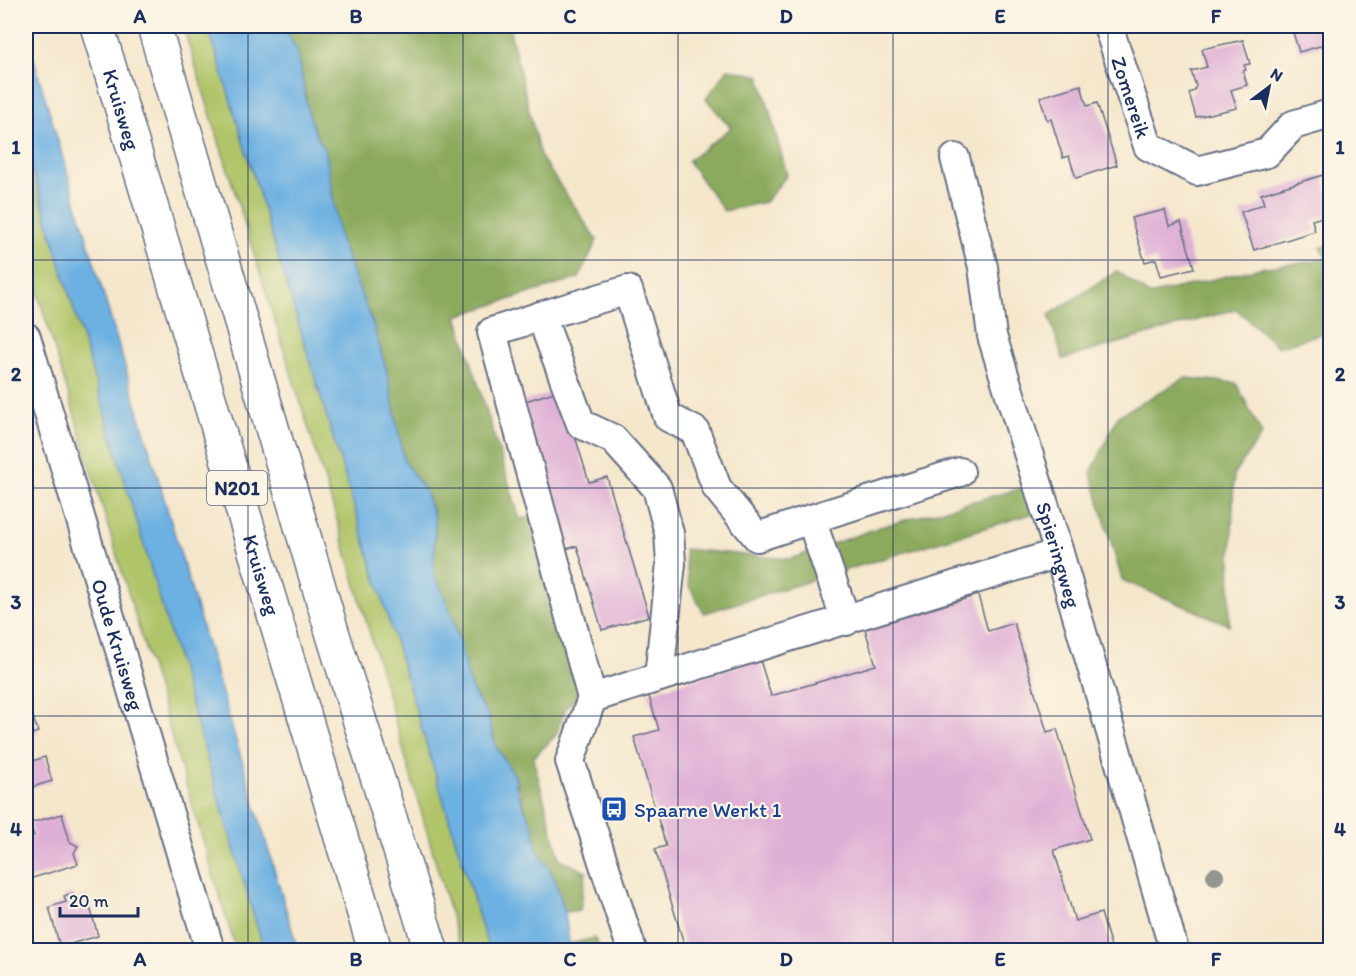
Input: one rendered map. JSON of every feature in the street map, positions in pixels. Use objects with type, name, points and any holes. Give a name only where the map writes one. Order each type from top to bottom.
[{"type":"highway","name":"Kruisweg","points":[[97,26],[375,951]]},
{"type":"highway","name":"N201","points":[[154,26],[333,635],[431,951]]},
{"type":"street","name":"Zomereik","points":[[1108,26],[1148,146],[1197,171],[1267,153],[1293,125],[1330,114]]},
{"type":"street","name":"Spieringweg","points":[[955,158],[983,267],[992,336],[1059,553],[1174,951]]},
{"type":"street","points":[[632,951],[570,760],[592,698],[492,332],[628,291],[668,417],[695,431],[717,488],[757,537],[960,472]]},
{"type":"street","points":[[541,316],[581,424],[613,439],[657,488],[669,533],[671,562],[658,677]]},
{"type":"street","name":"Oude Kruisweg","points":[[26,337],[210,951]]},
{"type":"street","points":[[811,519],[846,621]]},
{"type":"street","points":[[592,698],[1059,553]]},
{"type":"green space","points":[[183,26],[208,26],[489,950],[461,950],[338,523]]},
{"type":"green space","points":[[283,26],[509,26],[540,156],[597,240],[579,278],[457,316],[520,519],[538,516],[588,689],[566,707],[556,735],[533,758],[560,859],[586,872],[580,910],[565,912],[537,849],[515,776],[496,747],[488,716],[471,688],[452,615],[440,594],[434,572],[435,519],[425,491],[404,461],[387,372],[374,327],[339,237],[326,153],[315,132],[308,111],[297,50]]},
{"type":"green space","points":[[728,69],[760,76],[787,175],[765,202],[724,211],[688,161],[731,128],[706,99]]},
{"type":"green space","points":[[26,148],[264,950],[236,950],[26,254]]},
{"type":"green space","points":[[1330,245],[1330,331],[1278,347],[1236,309],[1063,359],[1049,315],[1117,271],[1149,295],[1260,268],[1328,259],[1320,248]]},
{"type":"green space","points":[[1185,378],[1236,383],[1262,434],[1234,474],[1229,625],[1122,580],[1091,473],[1118,416]]},
{"type":"green space","points":[[1033,485],[1041,511],[704,613],[689,586],[684,549],[790,559],[880,527]]},
{"type":"green space","points":[[594,938],[601,950],[571,950],[569,944]]},
{"type":"water","points":[[208,26],[283,26],[297,50],[308,111],[315,132],[326,153],[339,237],[374,327],[387,372],[404,461],[425,491],[435,519],[434,573],[452,615],[471,688],[488,716],[496,747],[515,776],[517,792],[533,826],[537,849],[555,879],[565,912],[570,950],[489,950]]},
{"type":"water","points":[[26,33],[298,950],[264,950],[26,148]]},
{"type":"building","points":[[1291,26],[1330,26],[1330,43],[1299,52]]},
{"type":"building","points":[[1243,40],[1250,64],[1244,65],[1246,70],[1243,71],[1247,85],[1231,90],[1237,108],[1196,117],[1189,93],[1194,91],[1196,86],[1191,71],[1207,67],[1202,49]]},
{"type":"building","points":[[1081,85],[1087,106],[1097,103],[1117,165],[1076,178],[1069,156],[1063,158],[1051,119],[1047,120],[1040,97]]},
{"type":"building","points":[[1323,175],[1330,201],[1330,215],[1312,220],[1315,231],[1254,250],[1241,212],[1264,204],[1261,194]]},
{"type":"building","points":[[1165,210],[1169,226],[1181,222],[1194,268],[1161,276],[1156,259],[1145,262],[1131,218]]},
{"type":"building","points":[[561,390],[589,482],[607,477],[649,616],[602,630],[577,546],[566,549],[522,402]]},
{"type":"building","points":[[978,595],[988,631],[1014,623],[1047,732],[1057,729],[1090,839],[1054,850],[1075,921],[1101,913],[1112,950],[686,950],[655,849],[666,846],[634,737],[659,730],[648,693],[760,660],[771,696],[876,665],[865,629]]},
{"type":"building","points":[[26,696],[38,732],[26,736]]},
{"type":"building","points":[[45,757],[52,781],[26,789],[26,763]]},
{"type":"building","points":[[62,814],[70,842],[78,846],[74,853],[78,864],[26,880],[26,838],[34,836],[30,823]]},
{"type":"building","points":[[73,893],[75,900],[87,896],[98,936],[60,947],[49,907],[66,902],[64,896]]},
{"type":"place","name":"Spaarne Werkt 1","points":[[614,809]]}]
